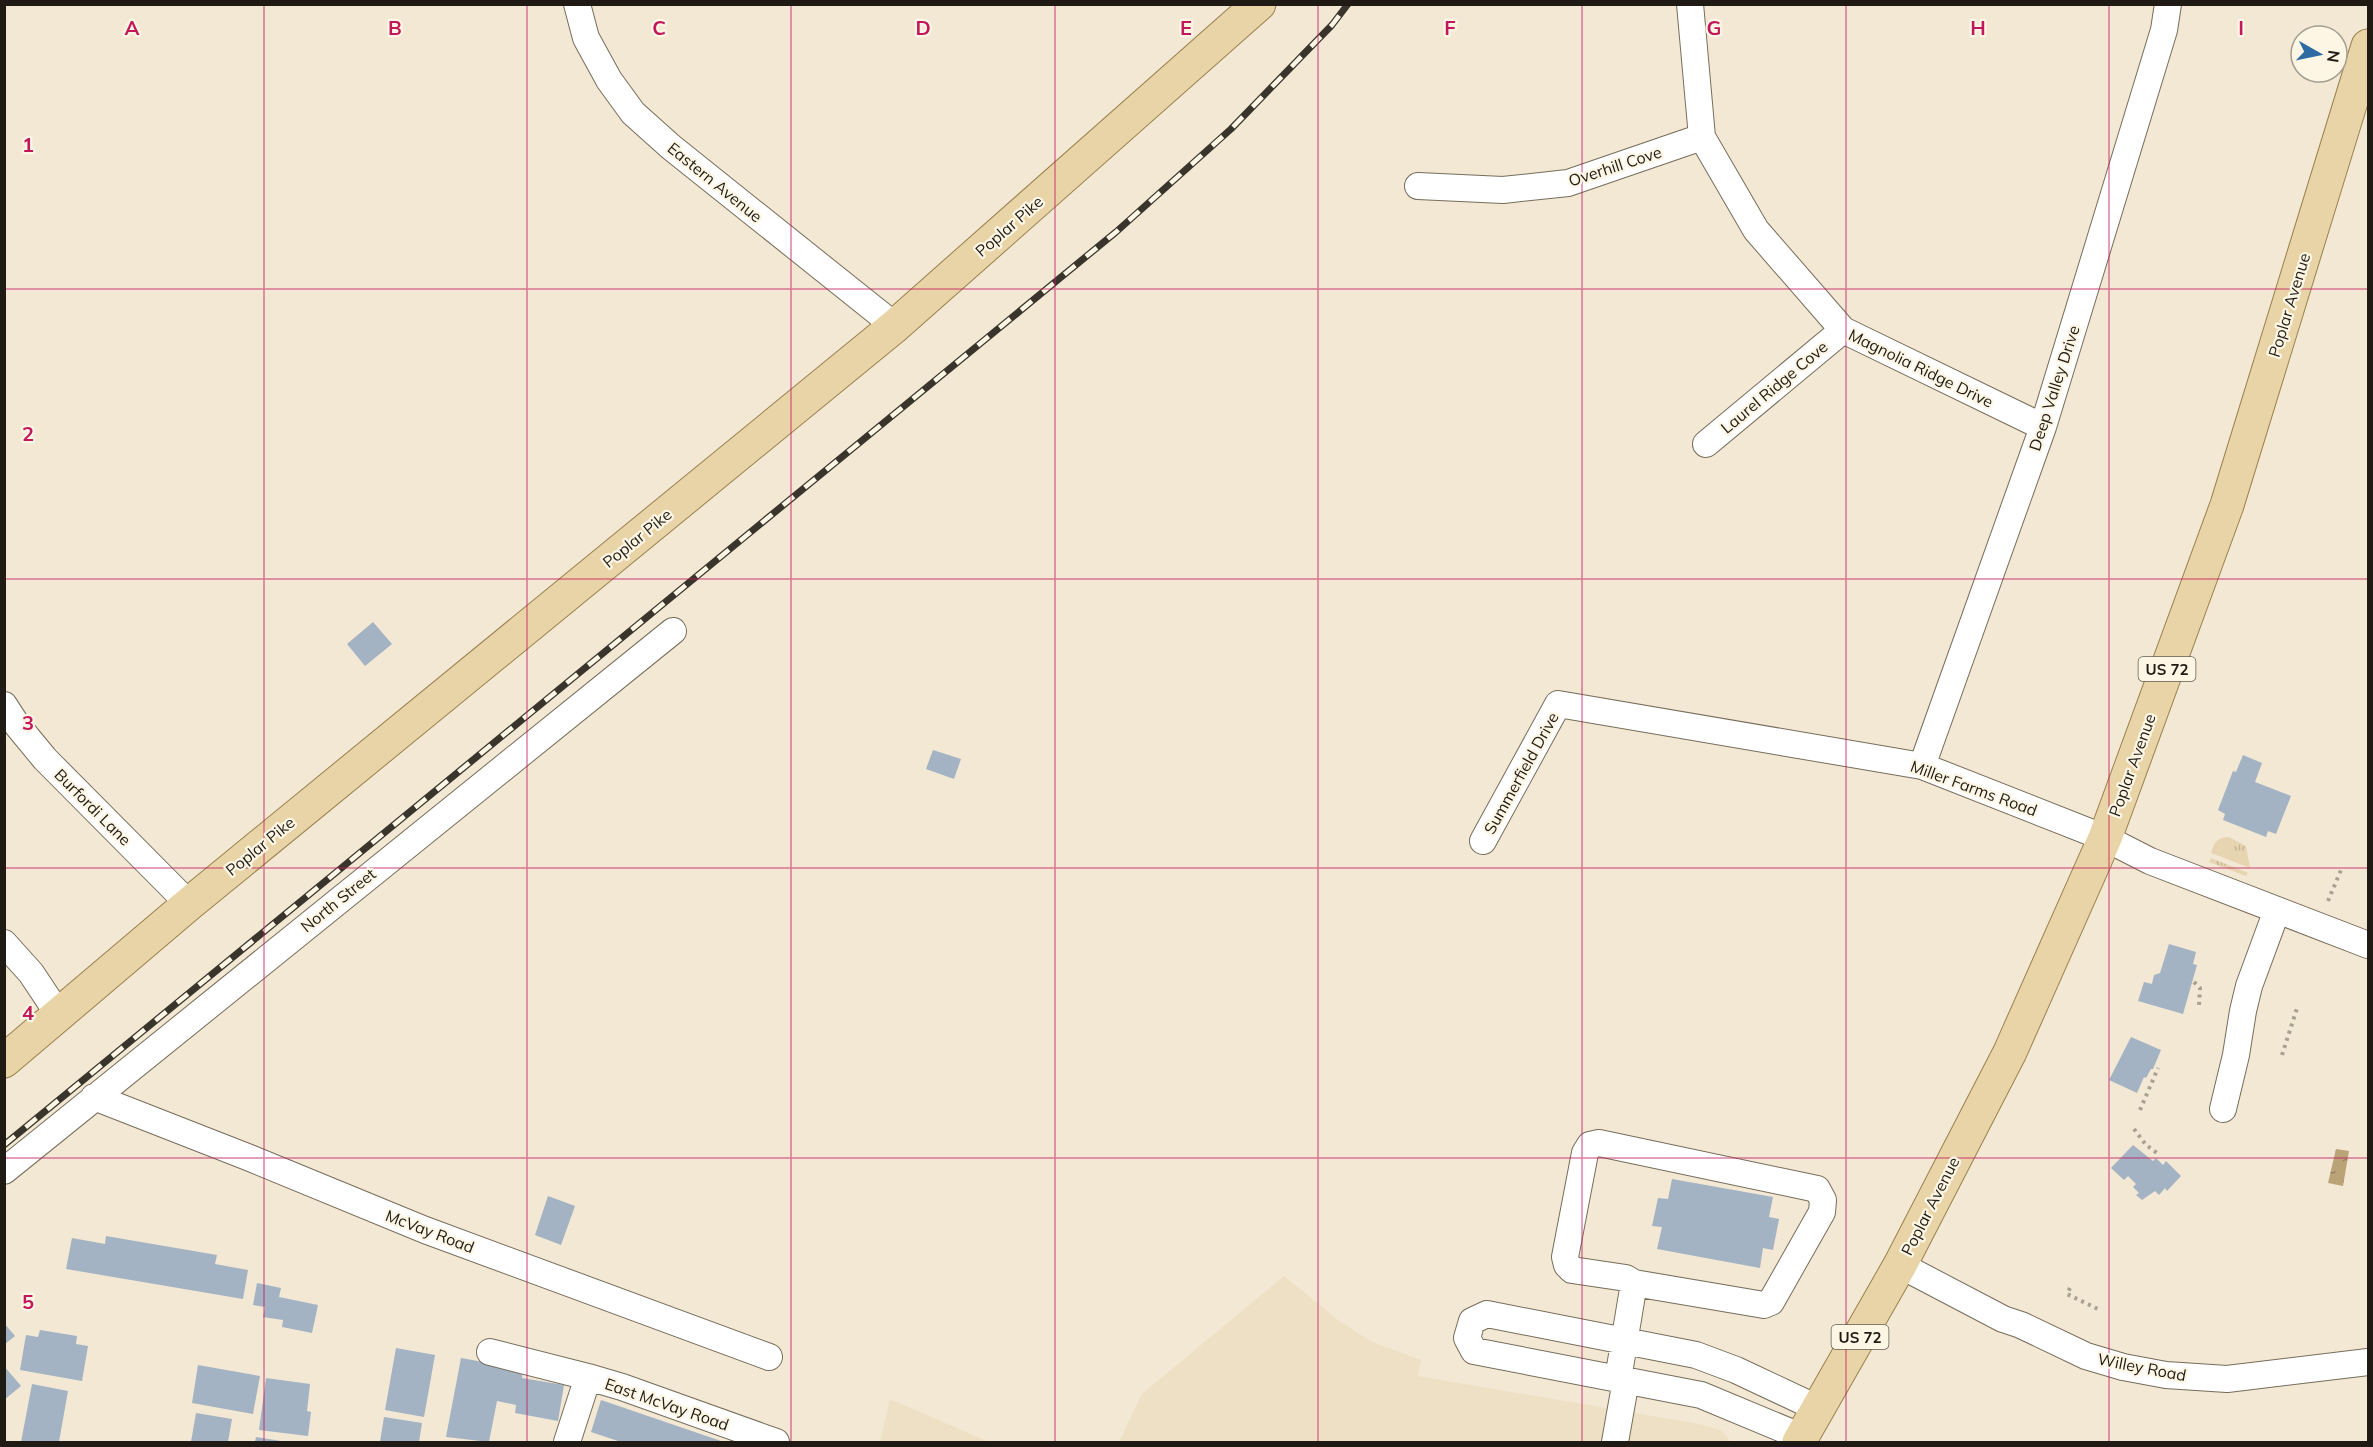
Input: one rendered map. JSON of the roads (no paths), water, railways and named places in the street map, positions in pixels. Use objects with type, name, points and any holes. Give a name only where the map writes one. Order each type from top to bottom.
[{"type":"main road","name":"Poplar Pike","points":[[4,1061],[189,904],[896,326],[1259,4]]},
{"type":"main road","name":"Poplar Avenue","points":[[1801,1440],[1900,1265],[2010,1052],[2105,838],[2227,505],[2368,46]]},
{"type":"street","name":"Eastern Avenue","points":[[577,4],[586,38],[609,80],[633,113],[680,154],[896,326]]},
{"type":"street","name":"Magnolia Ridge Drive","points":[[1690,4],[1702,137],[1756,231],[1843,330],[2043,427]]},
{"type":"street","name":"Deep Valley Drive","points":[[1922,766],[2043,427],[2164,30],[2168,4]]},
{"type":"street","name":"Overhill Cove","points":[[1418,186],[1503,190],[1568,183],[1702,137]]},
{"type":"street","name":"Laurel Ridge Cove","points":[[1706,444],[1843,330]]},
{"type":"street","name":"North Street","points":[[4,1171],[673,631]]},
{"type":"street","name":"Miller Farms Road","points":[[1558,704],[1922,766],[2105,838],[2150,861],[2368,945]]},
{"type":"street","name":"Summerfield Drive","points":[[1483,841],[1558,704]]},
{"type":"street","name":"Burfordi Lane","points":[[4,705],[45,759],[189,904]]},
{"type":"street","points":[[2223,1108],[2249,986],[2277,909]]},
{"type":"street","points":[[4,943],[31,973],[59,1015]]},
{"type":"street","name":"McVay Road","points":[[94,1097],[425,1230],[769,1357]]},
{"type":"street","points":[[1599,1143],[1818,1189],[1823,1200],[1822,1212],[1771,1302],[1764,1305],[1634,1283],[1626,1278],[1572,1270],[1564,1257],[1584,1153],[1590,1145],[1599,1143]]},
{"type":"street","name":"Willey Road","points":[[1900,1265],[2003,1319],[2021,1325],[2086,1356],[2123,1367],[2166,1375],[2227,1379],[2368,1362]]},
{"type":"street","points":[[1615,1443],[1625,1342],[1634,1283]]},
{"type":"street","points":[[1801,1440],[1701,1395],[1474,1352],[1467,1338],[1472,1321],[1487,1314],[1696,1355],[1736,1370],[1819,1408]]},
{"type":"street","points":[[490,1352],[588,1377]]},
{"type":"street","name":"East McVay Road","points":[[567,1443],[588,1377],[622,1387],[738,1436],[776,1443]]},
{"type":"water","points":[[2336,1149],[2349,1151],[2343,1186],[2328,1183]]},
{"type":"railway","points":[[4,1145],[1116,232],[1231,129],[1332,25],[1348,4]]}]
